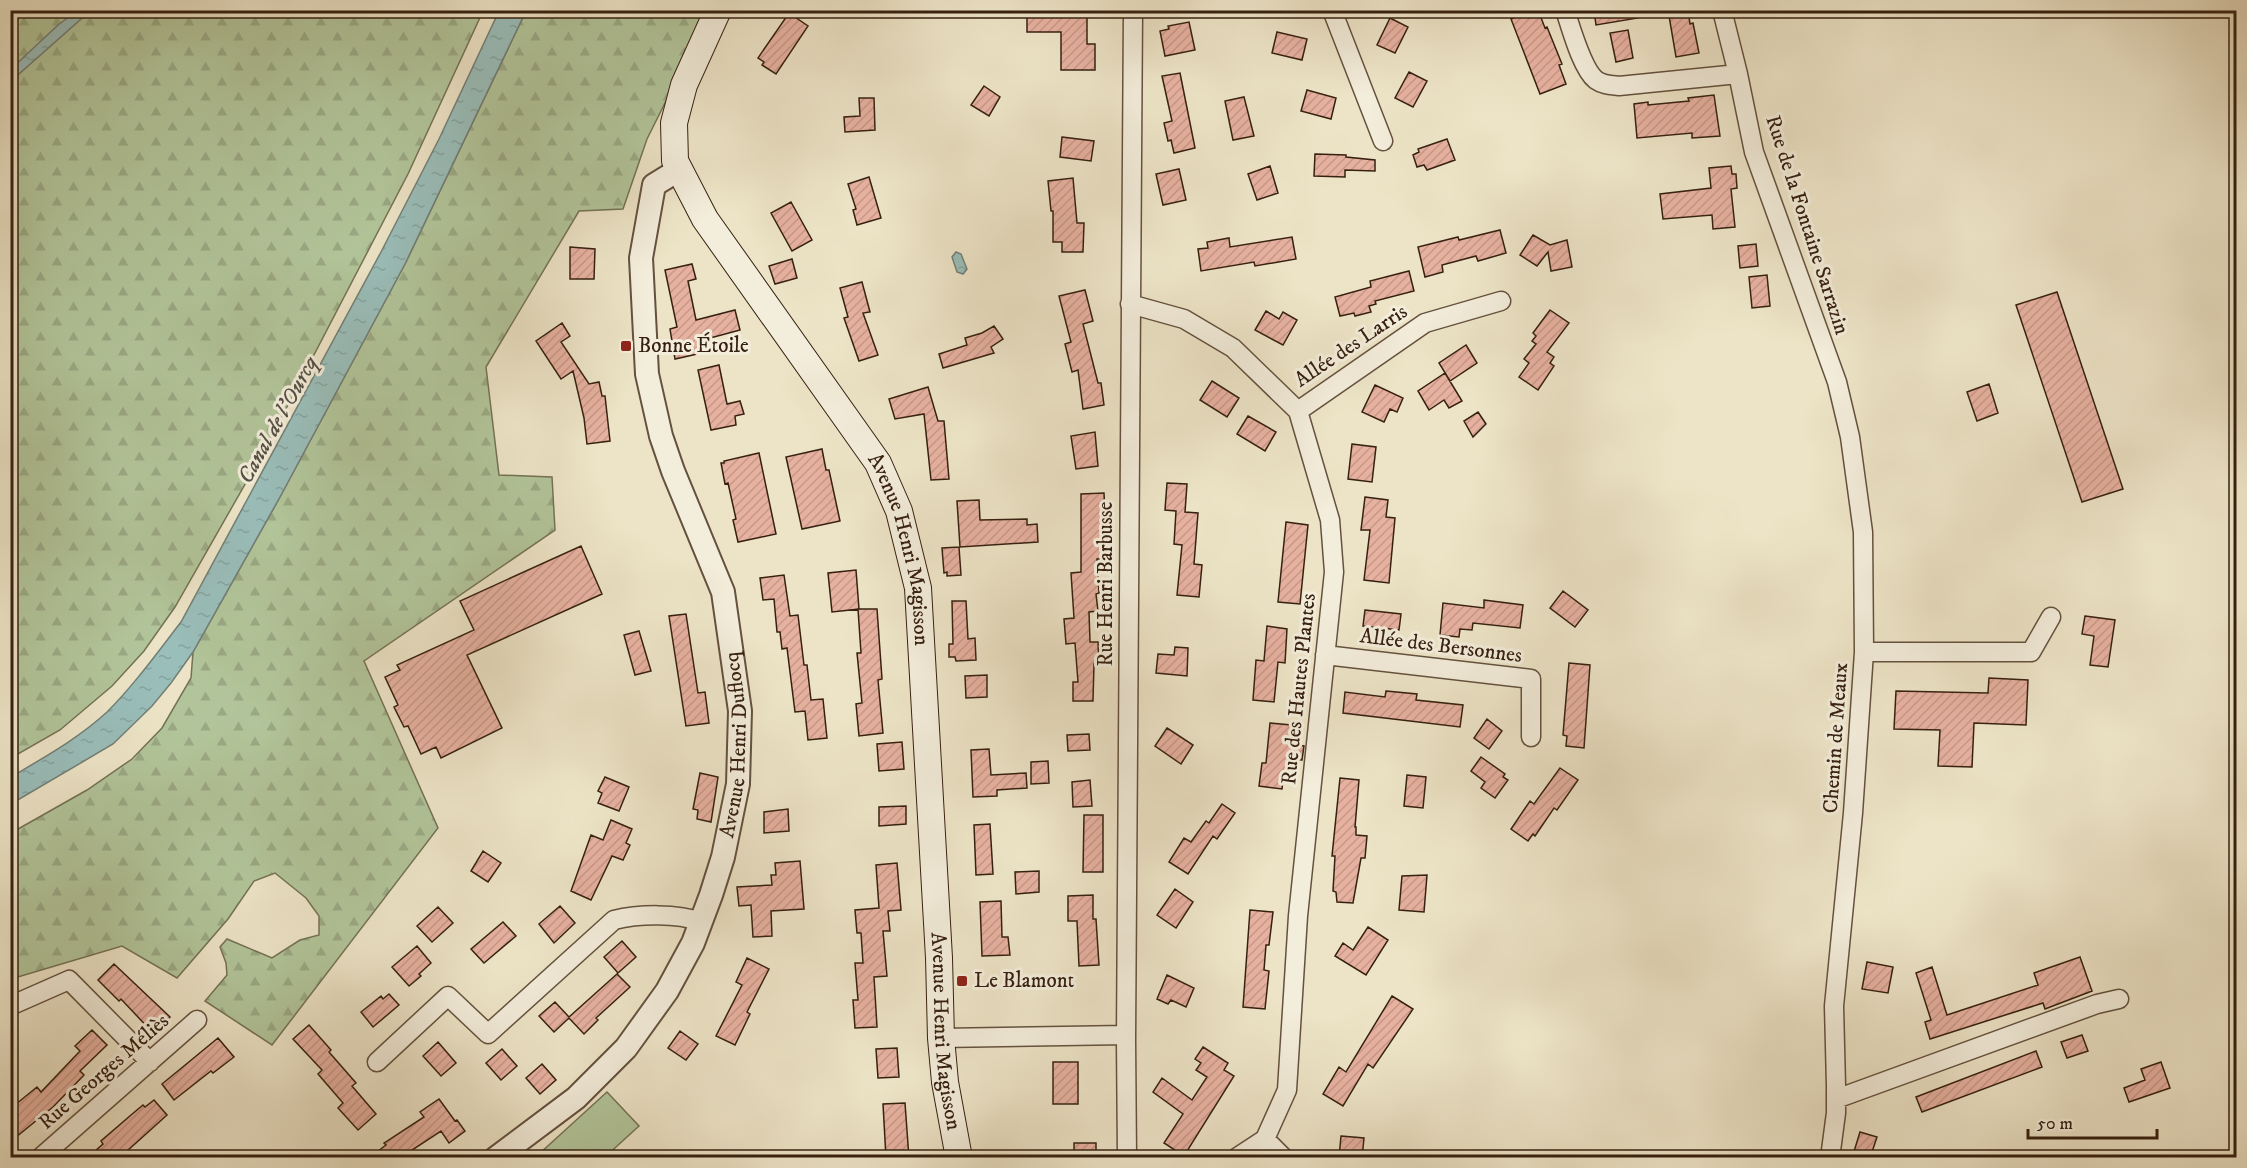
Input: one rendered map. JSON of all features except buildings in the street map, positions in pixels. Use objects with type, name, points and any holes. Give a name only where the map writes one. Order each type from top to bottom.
[{"type":"main road","name":"Avenue Henri Magisson","points":[[718,10],[684,85],[674,123],[675,160],[705,219],[878,463],[899,511],[918,588],[939,958],[941,1038],[945,1082],[958,1158]]},
{"type":"street","name":"Rue Henri Barbusse","points":[[1126,1158],[1133,10]]},
{"type":"street","points":[[1332,10],[1383,141]]},
{"type":"street","points":[[1565,10],[1588,70],[1595,79],[1604,84],[1619,86],[1738,74]]},
{"type":"street","name":"Rue de la Fontaine Sarrazin","points":[[1722,10],[1754,152],[1837,382]]},
{"type":"street","name":"Avenue Henri Duflocq","points":[[496,1158],[576,1098],[626,1048],[667,991],[701,922],[723,857],[738,784],[740,711],[723,592],[673,471],[661,436],[647,374],[641,258],[654,185],[680,169]]},
{"type":"street","name":"Allée des Larris","points":[[1298,411],[1425,322],[1500,301]]},
{"type":"street","name":"Rue des Hautes Plantes","points":[[1130,304],[1184,319],[1233,348],[1298,411],[1330,520],[1334,572],[1298,916],[1287,1090],[1264,1139]]},
{"type":"street","name":"Chemin de Meaux","points":[[1830,1158],[1836,1099],[1834,1006],[1853,813],[1864,652],[1863,532],[1850,437],[1837,382]]},
{"type":"street","points":[[1864,652],[2031,652],[2051,617]]},
{"type":"street","name":"Allée des Bersonnes","points":[[1325,655],[1531,679],[1531,737]]},
{"type":"street","points":[[376,1062],[448,996],[488,1034],[614,920],[633,915],[691,918],[701,922]]},
{"type":"street","points":[[10,1006],[69,980],[150,1062]]},
{"type":"street","points":[[1836,1099],[2097,1004],[2119,999]]},
{"type":"street","name":"Rue Georges Méliès","points":[[40,1158],[197,1020]]},
{"type":"street","points":[[941,1038],[1126,1035]]},
{"type":"street","points":[[1236,1158],[1264,1139],[1284,1158]]},
{"type":"green space","points":[[11,11],[483,11],[408,174],[264,451],[175,607],[144,651],[112,686],[60,730],[11,758]]},
{"type":"green space","points":[[526,11],[711,11],[647,139],[623,209],[579,211],[486,367],[499,475],[552,477],[555,530],[364,661],[438,828],[272,1045],[205,1001],[227,975],[226,963],[220,947],[227,939],[272,958],[300,940],[319,935],[319,916],[306,898],[275,873],[254,881],[228,919],[177,978],[122,946],[11,979],[11,833],[87,790],[132,759],[162,728],[191,678],[193,652],[280,497],[405,264]]},
{"type":"green space","points":[[607,1092],[639,1126],[605,1157],[542,1157],[539,1154]]},
{"type":"water","points":[[78,10],[90,11],[11,81],[11,69],[58,25]]},
{"type":"water","points":[[499,11],[526,11],[405,264],[280,497],[193,652],[152,706],[113,744],[11,804],[11,777],[73,739],[107,712],[136,680],[181,622],[381,252],[439,139]]},
{"type":"water","points":[[956,252],[961,254],[967,269],[963,274],[957,272],[952,257]]},
{"type":"place","name":"Bonne Étoile","points":[[626,346]]},
{"type":"place","name":"Le Blamont","points":[[962,981]]},
{"type":"water label","name":"Canal de l'Ourcq","points":[[278,420]]}]
